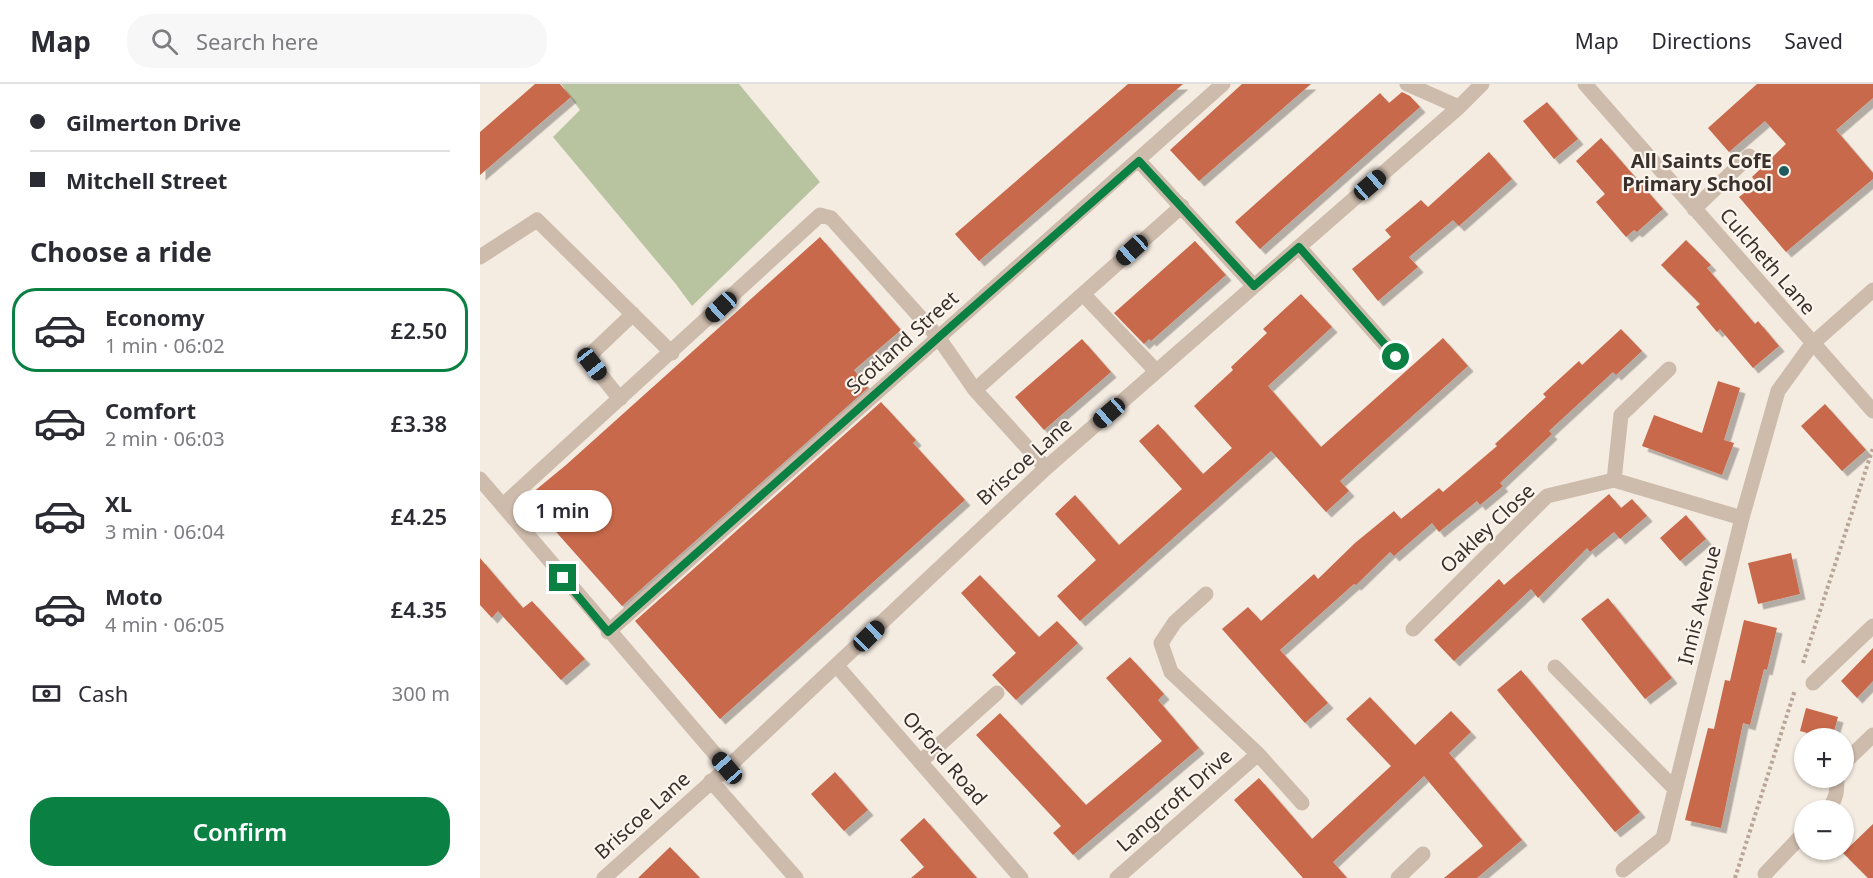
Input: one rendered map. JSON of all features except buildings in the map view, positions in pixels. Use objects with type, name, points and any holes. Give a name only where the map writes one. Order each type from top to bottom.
[{"type":"street","name":"Scotland Street","points":[[608,632],[1223,84]]},
{"type":"street","points":[[1407,84],[1459,107]]},
{"type":"street","name":"Briscoe Lane","points":[[604,878],[837,666],[1046,468],[1459,107],[1482,84]]},
{"type":"street","name":"Culcheth Lane","points":[[1585,84],[1873,411]]},
{"type":"street","points":[[1694,209],[1749,156]]},
{"type":"street","points":[[1139,161],[1254,286]]},
{"type":"street","points":[[975,390],[1182,206]]},
{"type":"street","points":[[503,505],[820,215],[831,218],[939,337],[975,390],[1046,468]]},
{"type":"street","points":[[480,256],[537,220],[672,352]]},
{"type":"street","points":[[1299,247],[1396,357]]},
{"type":"street","name":"Innis Avenue","points":[[1623,870],[1663,838],[1742,518],[1778,391],[1812,344],[1873,290]]},
{"type":"street","points":[[1083,294],[1156,371]]},
{"type":"street","points":[[620,399],[592,364],[592,353],[633,314]]},
{"type":"street","points":[[1614,480],[1621,415],[1669,369]]},
{"type":"street","points":[[480,479],[608,632],[727,768]]},
{"type":"street","name":"Oakley Close","points":[[1413,628],[1547,496],[1614,480],[1742,518]]},
{"type":"street","name":"Langcroft Drive","points":[[1117,878],[1258,754],[1172,672],[1161,643],[1175,622],[1206,594]]},
{"type":"street","points":[[1813,683],[1873,626]]},
{"type":"street","name":"Orford Road","points":[[837,666],[1022,878]]},
{"type":"street","points":[[1555,667],[1675,789]]},
{"type":"street","points":[[920,762],[997,693]]},
{"type":"street","points":[[1854,753],[1873,735]]},
{"type":"street","points":[[1258,754],[1302,803]]},
{"type":"street","points":[[711,781],[796,878]]},
{"type":"street","points":[[1765,874],[1794,844]]},
{"type":"street","points":[[1398,878],[1424,854]]},
{"type":"green space","points":[[561,84],[739,84],[820,182],[692,306],[553,137],[580,110]]},
{"type":"place","name":"All Saints CofE Primary School","points":[[1784,171]]},
{"type":"route","points":[[563,578],[608,632],[1139,161],[1254,286],[1299,247],[1396,357]]}]
